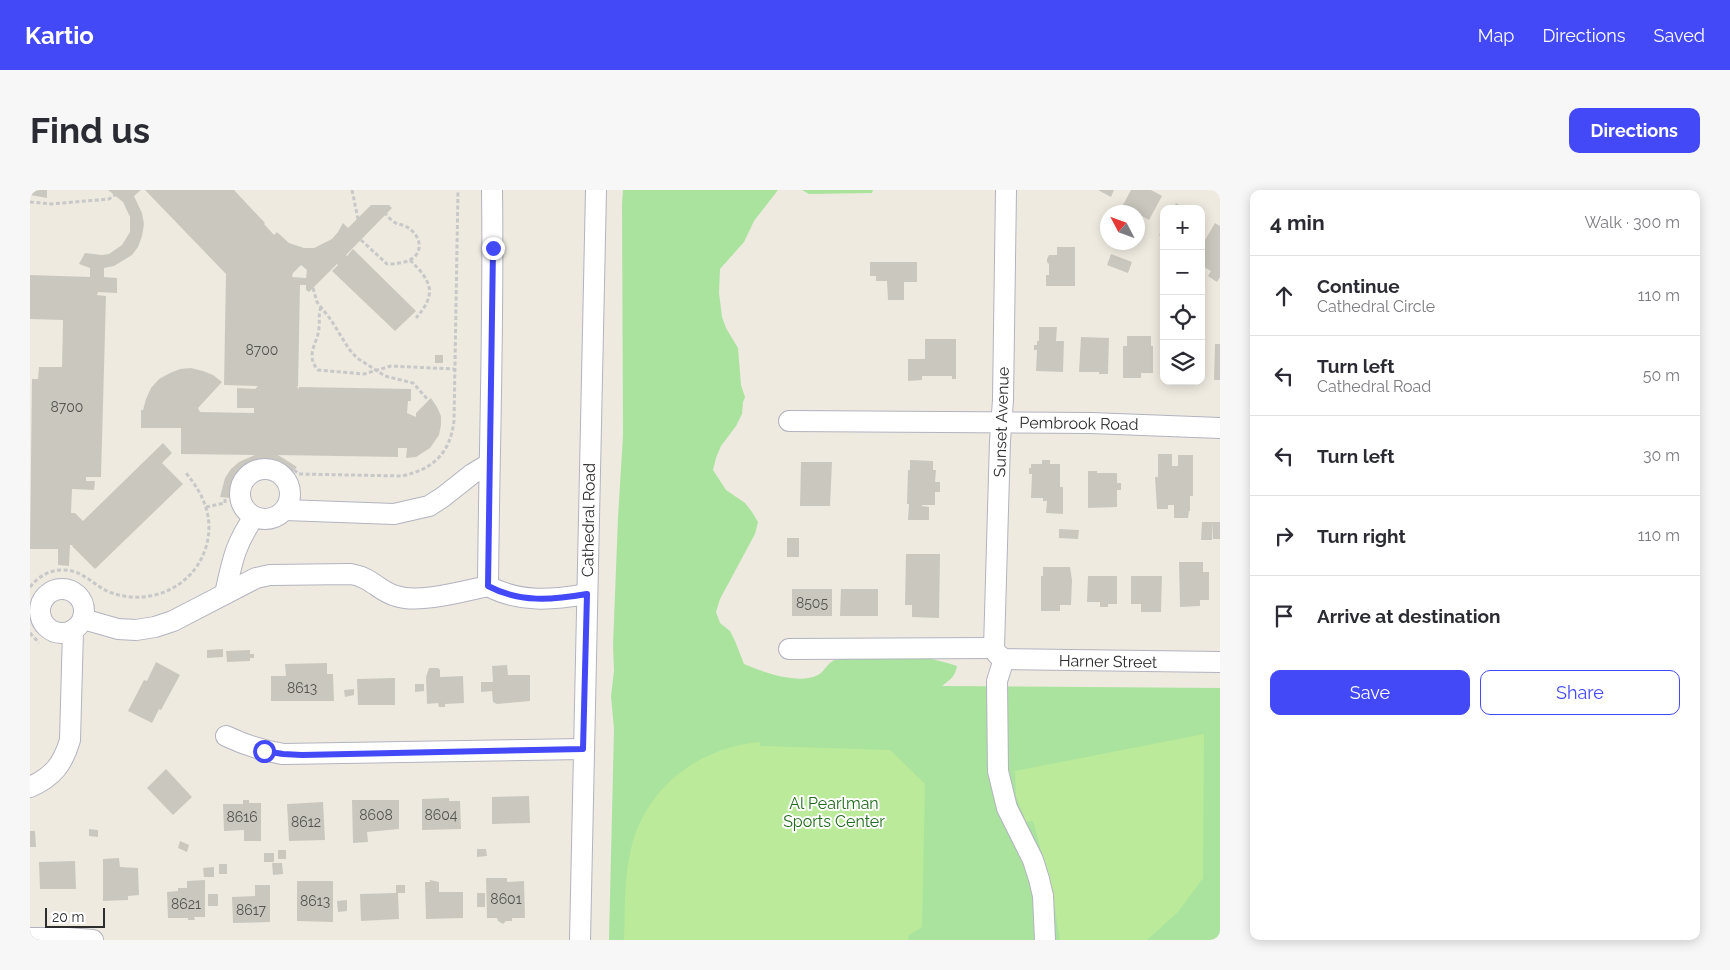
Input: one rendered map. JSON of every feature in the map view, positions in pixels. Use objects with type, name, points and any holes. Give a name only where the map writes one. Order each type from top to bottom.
[{"type":"street","points":[[488,586],[492,355],[492,190]]},
{"type":"street","name":"Cathedral Road","points":[[580,940],[596,190]]},
{"type":"street","name":"Sunset Avenue","points":[[1006,190],[997,681],[998,771],[1007,808],[1033,860],[1039,879],[1043,896],[1045,940]]},
{"type":"street","name":"Pembrook Road","points":[[788,421],[1145,424],[1220,428]]},
{"type":"street","points":[[285,510],[394,514],[412,511],[429,506],[472,474],[489,464]]},
{"type":"street","points":[[260,470],[277,472],[284,478],[290,493],[289,502],[285,510],[279,516],[270,519],[254,517],[247,512],[240,496],[246,479],[252,473],[260,470]]},
{"type":"street","points":[[225,594],[236,549],[254,517]]},
{"type":"street","points":[[30,787],[44,780],[66,756],[70,740],[78,624],[136,630],[155,627],[173,621],[256,578],[270,575],[351,574],[368,579],[389,594],[397,597],[443,596],[488,586],[498,591],[529,599],[547,600],[587,594]]},
{"type":"street","name":"Harner Street","points":[[789,649],[1220,662]]},
{"type":"street","points":[[226,736],[245,745],[283,754],[583,749]]},
{"type":"street","points":[[38,939],[68,938],[93,940]]},
{"type":"path","points":[[352,190],[358,218]]},
{"type":"path","points":[[294,470],[299,474],[402,476],[428,467],[444,451],[453,431],[458,190]]},
{"type":"path","points":[[30,202],[66,203],[109,199],[115,195]]},
{"type":"path","points":[[360,240],[387,264],[410,260],[416,255],[419,249],[418,238],[407,227],[398,225],[386,214]]},
{"type":"path","points":[[410,260],[428,279],[430,289],[424,309],[416,318]]},
{"type":"path","points":[[313,288],[317,302],[331,320],[348,349],[357,358],[394,379],[413,383],[429,401]]},
{"type":"path","points":[[321,307],[318,312],[319,329],[313,347],[314,366],[318,370],[364,374],[391,366],[454,369]]},
{"type":"path","points":[[30,587],[42,576],[60,570],[80,573],[100,588],[125,597],[155,596],[181,584],[191,574],[205,552],[210,526],[206,507],[198,488],[186,473]]},
{"type":"path","points":[[206,507],[225,503],[225,498]]},
{"type":"path","points":[[30,633],[39,643]]},
{"type":"green space","name":"Al Pearlman Sports Center","points":[[623,190],[778,190],[754,221],[744,242],[720,269],[719,293],[722,317],[738,348],[741,385],[745,397],[742,414],[736,426],[721,446],[713,470],[726,490],[745,503],[758,522],[755,534],[720,599],[716,612],[720,623],[730,631],[744,664],[781,676],[801,679],[818,675],[835,660],[875,655],[903,655],[931,659],[957,666],[953,676],[942,686],[1220,688],[1220,940],[609,940],[614,729],[611,696],[614,671],[613,645],[623,435]]},
{"type":"green space","points":[[802,190],[873,190],[872,193],[809,194]]},
{"type":"green space","points":[[1204,734],[1203,878],[1178,912],[1147,940],[1060,940],[1052,890],[1033,821],[1026,822],[1016,796],[1015,771]]},
{"type":"green space","points":[[760,742],[760,746],[890,750],[925,784],[922,927],[909,935],[908,940],[624,940],[627,871],[638,827],[648,807],[678,774],[696,762],[716,752]]},
{"type":"building","points":[[30,190],[47,190],[47,198],[30,195]]},
{"type":"building","points":[[108,190],[141,190],[134,196],[142,213],[144,224],[138,247],[132,255],[114,266],[104,268],[104,277],[117,278],[117,293],[98,292],[97,295],[106,296],[101,477],[86,477],[86,481],[95,481],[94,490],[72,489],[71,513],[75,513],[83,521],[163,443],[172,453],[162,463],[183,484],[95,569],[73,545],[70,545],[69,566],[58,565],[58,549],[30,549],[32,379],[38,379],[39,367],[62,367],[63,320],[30,319],[30,275],[90,277],[90,268],[79,264],[85,253],[109,254],[122,245],[130,232],[130,217],[123,202]]},
{"type":"building","points":[[145,190],[234,190],[274,235],[277,232],[289,243],[304,248],[314,248],[332,239],[343,223],[348,228],[371,205],[389,205],[392,208],[346,255],[353,249],[416,311],[395,331],[332,271],[337,264],[309,292],[306,290],[306,285],[300,285],[298,387],[296,386],[299,389],[299,387],[411,389],[411,401],[408,401],[407,413],[416,417],[416,413],[431,398],[441,416],[441,425],[439,435],[430,448],[416,457],[406,458],[407,448],[398,448],[398,457],[278,455],[297,467],[290,474],[276,465],[260,464],[252,466],[244,470],[234,482],[229,498],[220,497],[225,478],[231,469],[239,462],[255,455],[181,454],[181,428],[141,428],[141,410],[143,410],[151,388],[159,379],[180,369],[191,368],[213,375],[222,382],[198,408],[200,412],[254,413],[254,408],[237,408],[237,388],[255,389],[258,386],[224,385],[226,274]],"holes":[[[301,265],[307,270],[306,278],[292,277],[293,273]]]},
{"type":"building","points":[[1098,190],[1114,190],[1111,197]]},
{"type":"building","points":[[1131,190],[1151,190],[1162,196],[1149,220],[1145,218],[1145,205],[1123,205]]},
{"type":"building","points":[[1215,223],[1220,226],[1220,277],[1217,282],[1208,276],[1211,271],[1205,267],[1205,240]]},
{"type":"building","points":[[1057,247],[1075,247],[1075,286],[1046,286],[1046,275],[1049,275],[1047,259],[1049,255],[1057,255]]},
{"type":"building","points":[[1111,254],[1132,262],[1128,273],[1107,265]]},
{"type":"building","points":[[870,262],[917,262],[917,282],[904,282],[904,300],[888,300],[887,281],[876,281],[876,276],[870,276]]},
{"type":"building","points":[[1039,327],[1057,327],[1056,341],[1064,341],[1063,372],[1036,371],[1037,350],[1034,350],[1034,345],[1037,345],[1037,341],[1039,341]]},
{"type":"building","points":[[1127,336],[1151,336],[1153,373],[1141,373],[1141,378],[1123,378],[1123,346],[1127,346]]},
{"type":"building","points":[[1081,337],[1109,338],[1108,374],[1079,372]]},
{"type":"building","points":[[925,339],[956,339],[956,379],[952,379],[952,376],[922,376],[922,380],[908,381],[908,359],[925,359]]},
{"type":"building","points":[[1215,344],[1220,344],[1220,380],[1214,380]]},
{"type":"building","points":[[435,355],[443,355],[443,363],[435,363]]},
{"type":"building","points":[[1158,454],[1172,454],[1172,466],[1178,466],[1178,455],[1193,455],[1193,496],[1190,496],[1188,518],[1174,518],[1174,505],[1168,505],[1168,509],[1157,509],[1155,477],[1158,477]]},
{"type":"building","points":[[910,460],[933,461],[933,470],[936,470],[935,482],[940,482],[940,492],[935,492],[935,505],[922,505],[929,507],[929,520],[908,520],[908,470],[910,470]]},
{"type":"building","points":[[1042,460],[1050,460],[1050,464],[1060,464],[1060,487],[1063,487],[1063,514],[1046,513],[1047,501],[1043,501],[1043,498],[1031,498],[1032,474],[1029,474],[1029,468],[1031,468],[1031,464],[1042,464]]},
{"type":"building","points":[[801,462],[832,462],[830,506],[800,506]]},
{"type":"building","points":[[1088,471],[1117,473],[1117,483],[1121,483],[1121,490],[1117,490],[1117,507],[1088,508]]},
{"type":"building","points":[[1202,522],[1212,522],[1212,540],[1201,540]]},
{"type":"building","points":[[1212,522],[1220,522],[1220,539],[1213,539]]},
{"type":"building","points":[[1059,529],[1079,530],[1078,539],[1059,538]]},
{"type":"building","points":[[787,538],[799,538],[799,557],[787,557]]},
{"type":"building","points":[[906,554],[940,554],[939,618],[912,617],[912,605],[905,605]]},
{"type":"building","points":[[1179,562],[1203,562],[1203,572],[1209,572],[1209,600],[1200,600],[1200,606],[1180,607]]},
{"type":"building","points":[[1043,567],[1070,567],[1072,580],[1071,605],[1060,605],[1060,611],[1041,611],[1041,576],[1043,576]]},
{"type":"building","points":[[1088,576],[1117,576],[1117,604],[1108,604],[1108,607],[1100,607],[1100,602],[1087,602]]},
{"type":"building","points":[[1131,576],[1162,576],[1161,612],[1141,612],[1141,604],[1131,604]]},
{"type":"building","points":[[792,589],[832,589],[832,616],[792,616]]},
{"type":"building","points":[[841,589],[878,589],[878,616],[840,616]]},
{"type":"building","points":[[223,649],[223,657],[207,658],[207,650]]},
{"type":"building","points":[[250,650],[250,654],[254,654],[254,658],[250,658],[250,661],[227,662],[226,651]]},
{"type":"building","points":[[156,662],[180,675],[152,723],[128,711],[144,680],[147,681]]},
{"type":"building","points":[[327,663],[327,674],[333,674],[334,701],[271,701],[271,676],[286,676],[285,664]]},
{"type":"building","points":[[507,665],[508,675],[530,675],[530,701],[497,704],[493,702],[492,691],[481,692],[481,682],[493,682],[492,666]]},
{"type":"building","points":[[429,668],[438,668],[440,670],[440,677],[463,676],[464,703],[445,704],[445,707],[439,707],[438,703],[427,704],[426,677]]},
{"type":"building","points":[[395,678],[395,705],[358,705],[357,679]]},
{"type":"building","points":[[415,684],[424,684],[424,691],[415,692]]},
{"type":"building","points":[[354,689],[354,695],[345,697],[344,690]]},
{"type":"building","points":[[166,769],[192,797],[173,815],[147,788]]},
{"type":"building","points":[[529,796],[530,823],[492,824],[492,797]]},
{"type":"building","points":[[449,798],[449,801],[460,801],[461,829],[422,830],[422,799]]},
{"type":"building","points":[[243,800],[249,800],[249,803],[261,803],[261,841],[244,841],[244,830],[224,831],[223,804],[243,804]]},
{"type":"building","points":[[352,800],[399,800],[399,829],[367,832],[368,842],[353,843]]},
{"type":"building","points":[[323,802],[325,840],[289,841],[287,804]]},
{"type":"building","points":[[89,829],[98,830],[98,837],[89,836]]},
{"type":"building","points":[[30,831],[35,831],[36,847],[30,847]]},
{"type":"building","points":[[180,841],[189,845],[187,852],[178,848]]},
{"type":"building","points":[[477,849],[486,849],[487,856],[477,857]]},
{"type":"building","points":[[278,850],[286,850],[286,859],[278,859]]},
{"type":"building","points":[[264,853],[274,853],[274,862],[264,862]]},
{"type":"building","points":[[119,858],[120,867],[138,868],[139,895],[128,896],[128,900],[103,901],[103,859]]},
{"type":"building","points":[[75,861],[76,889],[40,889],[39,862]]},
{"type":"building","points":[[272,863],[282,863],[283,874],[273,875]]},
{"type":"building","points":[[219,864],[227,864],[227,874],[219,874]]},
{"type":"building","points":[[214,867],[214,877],[204,877],[203,868]]},
{"type":"building","points":[[486,878],[507,878],[507,882],[524,881],[525,918],[512,918],[512,921],[506,921],[503,924],[497,918],[487,918]]},
{"type":"building","points":[[205,880],[205,917],[194,917],[195,920],[168,918],[167,892],[178,891],[178,888],[187,888],[187,881]]},
{"type":"building","points":[[430,880],[439,882],[439,892],[463,892],[463,918],[426,919],[425,882],[430,882]]},
{"type":"building","points":[[297,881],[333,881],[333,922],[297,921]]},
{"type":"building","points":[[255,885],[270,885],[270,922],[233,923],[232,897],[255,896]]},
{"type":"building","points":[[396,885],[405,885],[405,893],[398,893],[399,919],[361,921],[360,894],[396,893]]},
{"type":"building","points":[[477,893],[485,893],[485,907],[477,907]]},
{"type":"building","points":[[208,894],[218,894],[218,906],[208,906]]},
{"type":"building","points":[[347,900],[347,911],[338,912],[337,901]]},
{"type":"route","points":[[264,751],[302,755],[583,749],[587,594],[547,600],[529,599],[510,595],[488,586],[493,248]]}]
